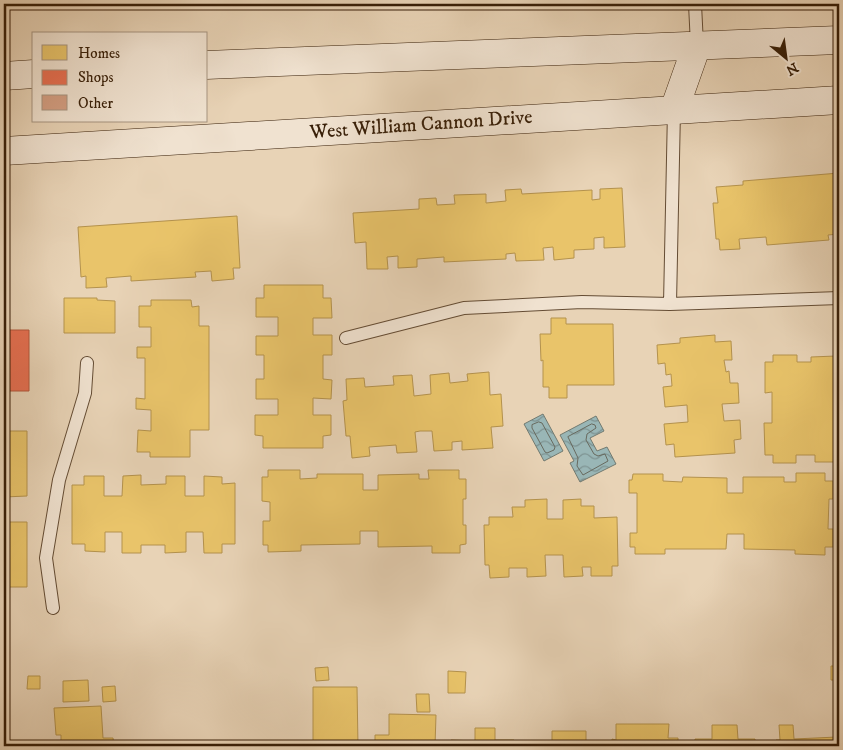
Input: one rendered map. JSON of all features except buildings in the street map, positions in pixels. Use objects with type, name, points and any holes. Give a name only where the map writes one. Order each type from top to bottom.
[{"type":"main road","points":[[208,65],[839,40]]},
{"type":"main road","points":[[674,110],[697,45]]},
{"type":"main road","points":[[4,76],[32,74]]},
{"type":"main road","name":"West William Cannon Drive","points":[[4,151],[839,100]]},
{"type":"lane","points":[[695,4],[697,45]]},
{"type":"lane","points":[[670,304],[674,110]]},
{"type":"lane","points":[[346,338],[464,308],[582,302],[670,304],[839,298]]},
{"type":"lane","points":[[52,608],[46,558],[59,480],[85,393],[87,363]]},
{"type":"water","points":[[543,414],[563,451],[544,461],[524,424]]},
{"type":"water","points":[[596,416],[604,431],[590,438],[597,451],[607,447],[616,464],[580,482],[570,463],[574,461],[560,435]]}]
